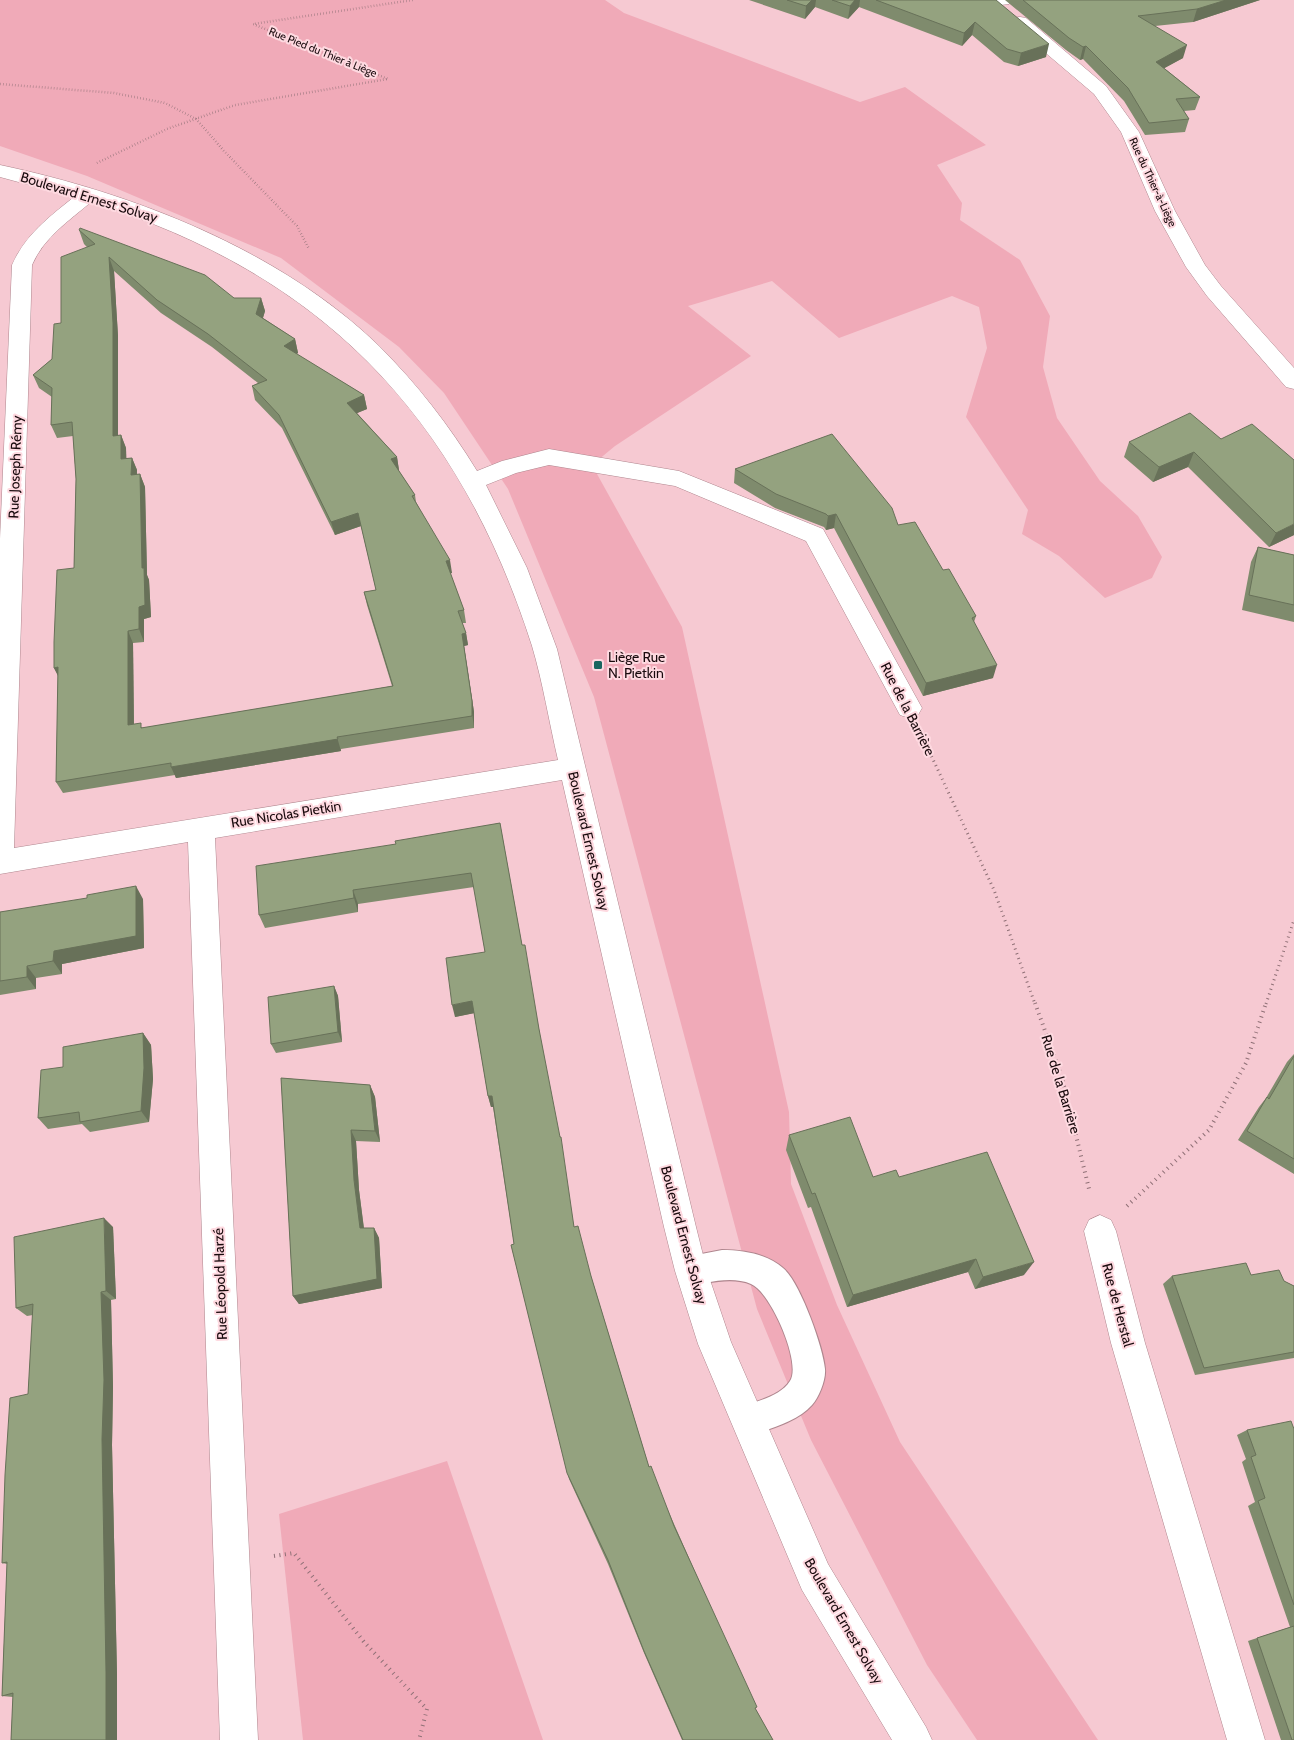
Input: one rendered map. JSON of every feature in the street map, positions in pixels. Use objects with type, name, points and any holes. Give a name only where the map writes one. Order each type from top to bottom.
[{"type":"street","points":[[974,0],[998,0]]},
{"type":"street","name":"Rue du Thier-à-Liège","points":[[998,0],[1100,90],[1130,132],[1165,211],[1196,267],[1214,291],[1294,382]]},
{"type":"street","name":"Boulevard Ernest Solvay","points":[[0,171],[139,210],[205,239],[261,269],[321,310],[370,351],[406,389],[431,421],[472,482],[502,536],[532,605],[545,649],[651,1109],[691,1271],[715,1344],[815,1577],[913,1740]]},
{"type":"street","name":"Rue Joseph Rémy","points":[[0,857],[22,265],[26,254],[34,242],[88,195]]},
{"type":"street","name":"Rue de la Barrière","points":[[472,482],[510,467],[549,457],[679,479],[815,535],[909,708]]},
{"type":"street","name":"Rue Nicolas Pietkin","points":[[0,862],[572,768]]},
{"type":"street","name":"Rue Léopold Harzé","points":[[200,828],[240,1740]]},
{"type":"street","name":"Rue de Herstal","points":[[1100,1231],[1109,1275],[1128,1343],[1246,1740]]},
{"type":"lane","points":[[691,1271],[725,1264],[749,1266],[772,1279],[785,1296],[805,1352],[809,1372],[802,1392],[789,1403],[772,1412],[748,1420]]},
{"type":"path","name":"Rue Pied du Thier à Liège","points":[[196,119],[235,105],[388,79],[253,24],[412,0]]},
{"type":"path","points":[[0,84],[114,93],[165,103],[196,119],[224,151],[297,226],[309,249]]},
{"type":"path","points":[[97,163],[167,129],[196,119]]},
{"type":"path","name":"Rue de la Barrière","points":[[909,708],[994,890],[1062,1078],[1100,1231]]},
{"type":"path","points":[[1100,1231],[1209,1130],[1246,1063],[1294,920]]},
{"type":"path","points":[[231,1561],[294,1553],[364,1642],[428,1709],[419,1740]]},
{"type":"shaded area","points":[[0,0],[605,0],[624,13],[860,102],[905,87],[986,145],[937,165],[962,203],[960,220],[1020,260],[1050,316],[1043,367],[1057,418],[1100,481],[1138,516],[1162,557],[1152,578],[1105,598],[1059,556],[1022,534],[1028,510],[966,417],[987,348],[979,307],[952,296],[839,338],[772,281],[688,306],[751,356],[615,446],[592,465],[682,627],[789,1112],[791,1184],[837,1305],[900,1442],[1098,1740],[977,1740],[927,1665],[811,1440],[757,1309],[594,697],[508,489],[444,393],[399,347],[281,258],[87,176],[0,146]]},
{"type":"shaded area","points":[[447,1461],[543,1740],[303,1740],[279,1514]]},
{"type":"building","points":[[787,0],[812,0],[806,6]]},
{"type":"building","points":[[832,0],[855,0],[850,6]]},
{"type":"building","points":[[876,0],[996,0],[1049,44],[1021,53],[1007,49],[975,22],[964,33]]},
{"type":"building","points":[[1023,0],[1226,0],[1197,9],[1138,16],[1187,45],[1156,62],[1200,97],[1176,99],[1189,119],[1149,123],[1128,88],[1086,46],[1083,47],[1069,38]]},
{"type":"building","points":[[80,228],[205,275],[234,298],[261,298],[256,314],[295,339],[284,346],[364,395],[347,403],[397,457],[391,459],[415,495],[412,496],[450,560],[446,561],[464,610],[458,611],[466,633],[462,634],[472,701],[472,716],[337,737],[338,739],[171,767],[171,763],[56,782],[58,667],[54,668],[54,642],[57,570],[74,568],[76,479],[72,422],[51,425],[52,388],[33,375],[52,359],[54,324],[61,323],[61,257],[95,244],[79,230]],"holes":[[[109,257],[157,300],[208,334],[267,380],[252,386],[279,415],[331,522],[358,513],[376,590],[364,592],[393,686],[141,728],[141,723],[128,725],[128,631],[139,629],[139,607],[145,605],[144,568],[142,568],[140,474],[131,475],[132,458],[121,459],[121,435],[113,436],[113,323]]]},
{"type":"building","points":[[1190,413],[1221,439],[1252,424],[1294,460],[1294,524],[1276,533],[1194,452],[1159,467],[1129,442]]},
{"type":"building","points":[[832,434],[892,508],[898,525],[915,522],[943,570],[949,569],[976,616],[972,618],[997,665],[926,683],[836,514],[828,516],[776,494],[735,469]]},
{"type":"building","points":[[1258,547],[1294,555],[1294,605],[1249,595]]},
{"type":"building","points":[[500,823],[522,945],[525,945],[539,1029],[561,1137],[574,1227],[578,1226],[591,1276],[649,1467],[651,1466],[674,1526],[757,1707],[755,1708],[773,1740],[683,1740],[644,1651],[608,1560],[567,1473],[511,1245],[514,1244],[492,1096],[488,1096],[472,1001],[452,1005],[446,958],[485,952],[471,873],[353,890],[354,898],[259,915],[256,866],[396,844],[395,841]]},
{"type":"building","points":[[136,886],[136,936],[54,951],[53,961],[27,966],[27,977],[0,981],[0,912],[87,898],[87,895]]},
{"type":"building","points":[[334,986],[338,1032],[271,1044],[268,997]]},
{"type":"building","points":[[143,1033],[144,1068],[141,1111],[80,1122],[79,1112],[38,1118],[41,1070],[63,1067],[63,1047]]},
{"type":"building","points":[[1294,1056],[1294,1159],[1247,1131],[1267,1097],[1269,1099]]},
{"type":"building","points":[[281,1078],[370,1085],[375,1131],[351,1130],[354,1180],[360,1228],[374,1228],[377,1279],[293,1296]]},
{"type":"building","points":[[850,1117],[873,1177],[896,1170],[899,1177],[987,1152],[1034,1262],[983,1277],[976,1259],[853,1295],[815,1193],[812,1194],[789,1135]]},
{"type":"building","points":[[104,1218],[106,1291],[101,1292],[104,1380],[102,1439],[106,1740],[11,1740],[13,1693],[2,1696],[7,1562],[2,1563],[5,1475],[10,1398],[28,1394],[33,1304],[16,1308],[14,1237]]},
{"type":"building","points":[[1246,1263],[1251,1275],[1279,1270],[1284,1281],[1294,1286],[1294,1352],[1204,1368],[1172,1276]]},
{"type":"building","points":[[1291,1421],[1294,1429],[1294,1605],[1258,1501],[1265,1498],[1251,1457],[1256,1455],[1247,1430]]},
{"type":"building","points":[[1294,1626],[1294,1740],[1292,1740],[1257,1638]]},
{"type":"place","name":"Liège Rue N. Pietkin","points":[[598,665]]}]
